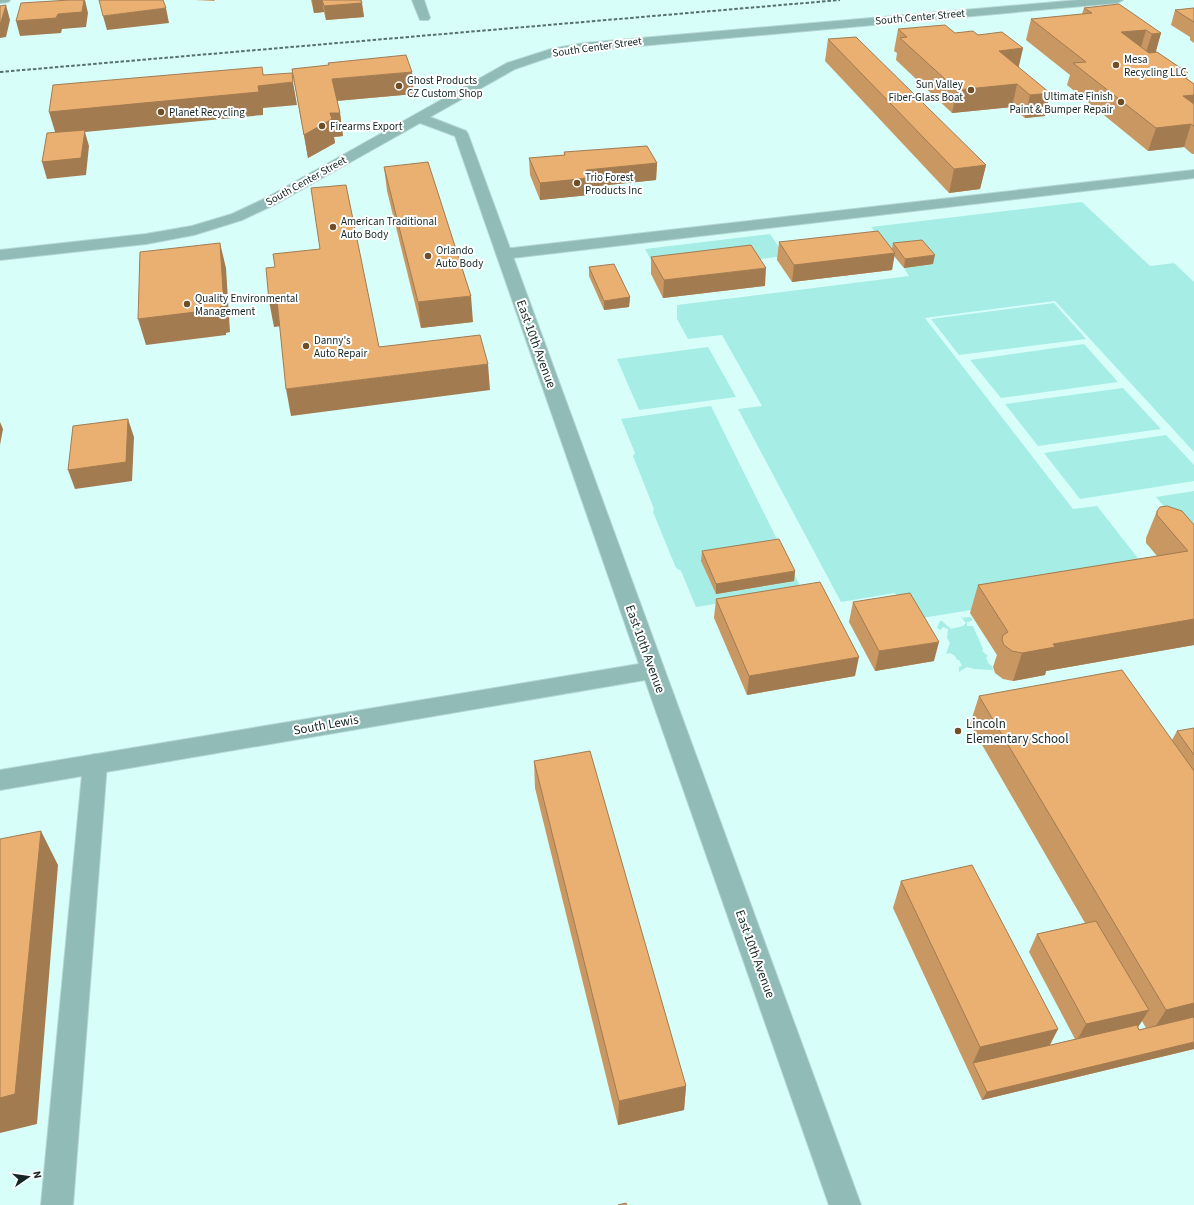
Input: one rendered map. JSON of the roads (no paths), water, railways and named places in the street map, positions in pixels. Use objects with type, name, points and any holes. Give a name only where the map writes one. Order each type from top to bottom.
[{"type":"street","points":[[418,0],[424,18]]},
{"type":"street","name":"South Center Street","points":[[0,255],[146,239],[194,230],[237,217],[271,200],[420,118],[493,75],[511,66],[533,58],[577,48],[1118,0]]},
{"type":"street","name":"East 10th Avenue","points":[[420,118],[461,134],[844,1205]]},
{"type":"street","points":[[504,254],[1194,174]]},
{"type":"street","name":"South Lewis","points":[[0,780],[653,670]]},
{"type":"street","points":[[57,1205],[95,764]]},
{"type":"railway","points":[[0,72],[840,0]]},
{"type":"place","name":"Mesa Recycling LLC","points":[[1116,65]]},
{"type":"place","name":"Ghost Products CZ Custom Shop","points":[[399,86]]},
{"type":"place","name":"Sun Valley Fiber-Glass Boat","points":[[971,90]]},
{"type":"place","name":"Ultimate Finish Paint & Bumper Repair","points":[[1121,102]]},
{"type":"place","name":"Planet Recycling","points":[[161,112]]},
{"type":"place","name":"Firearms Export","points":[[322,126]]},
{"type":"place","name":"Trio Forest Products Inc","points":[[577,183]]},
{"type":"place","name":"American Traditional Auto Body","points":[[333,227]]},
{"type":"place","name":"Orlando Auto Body","points":[[428,256]]},
{"type":"place","name":"Quality Environmental Management","points":[[187,304]]},
{"type":"place","name":"Danny's Auto Repair","points":[[306,346]]},
{"type":"place","name":"Lincoln Elementary School","points":[[958,731]]}]
